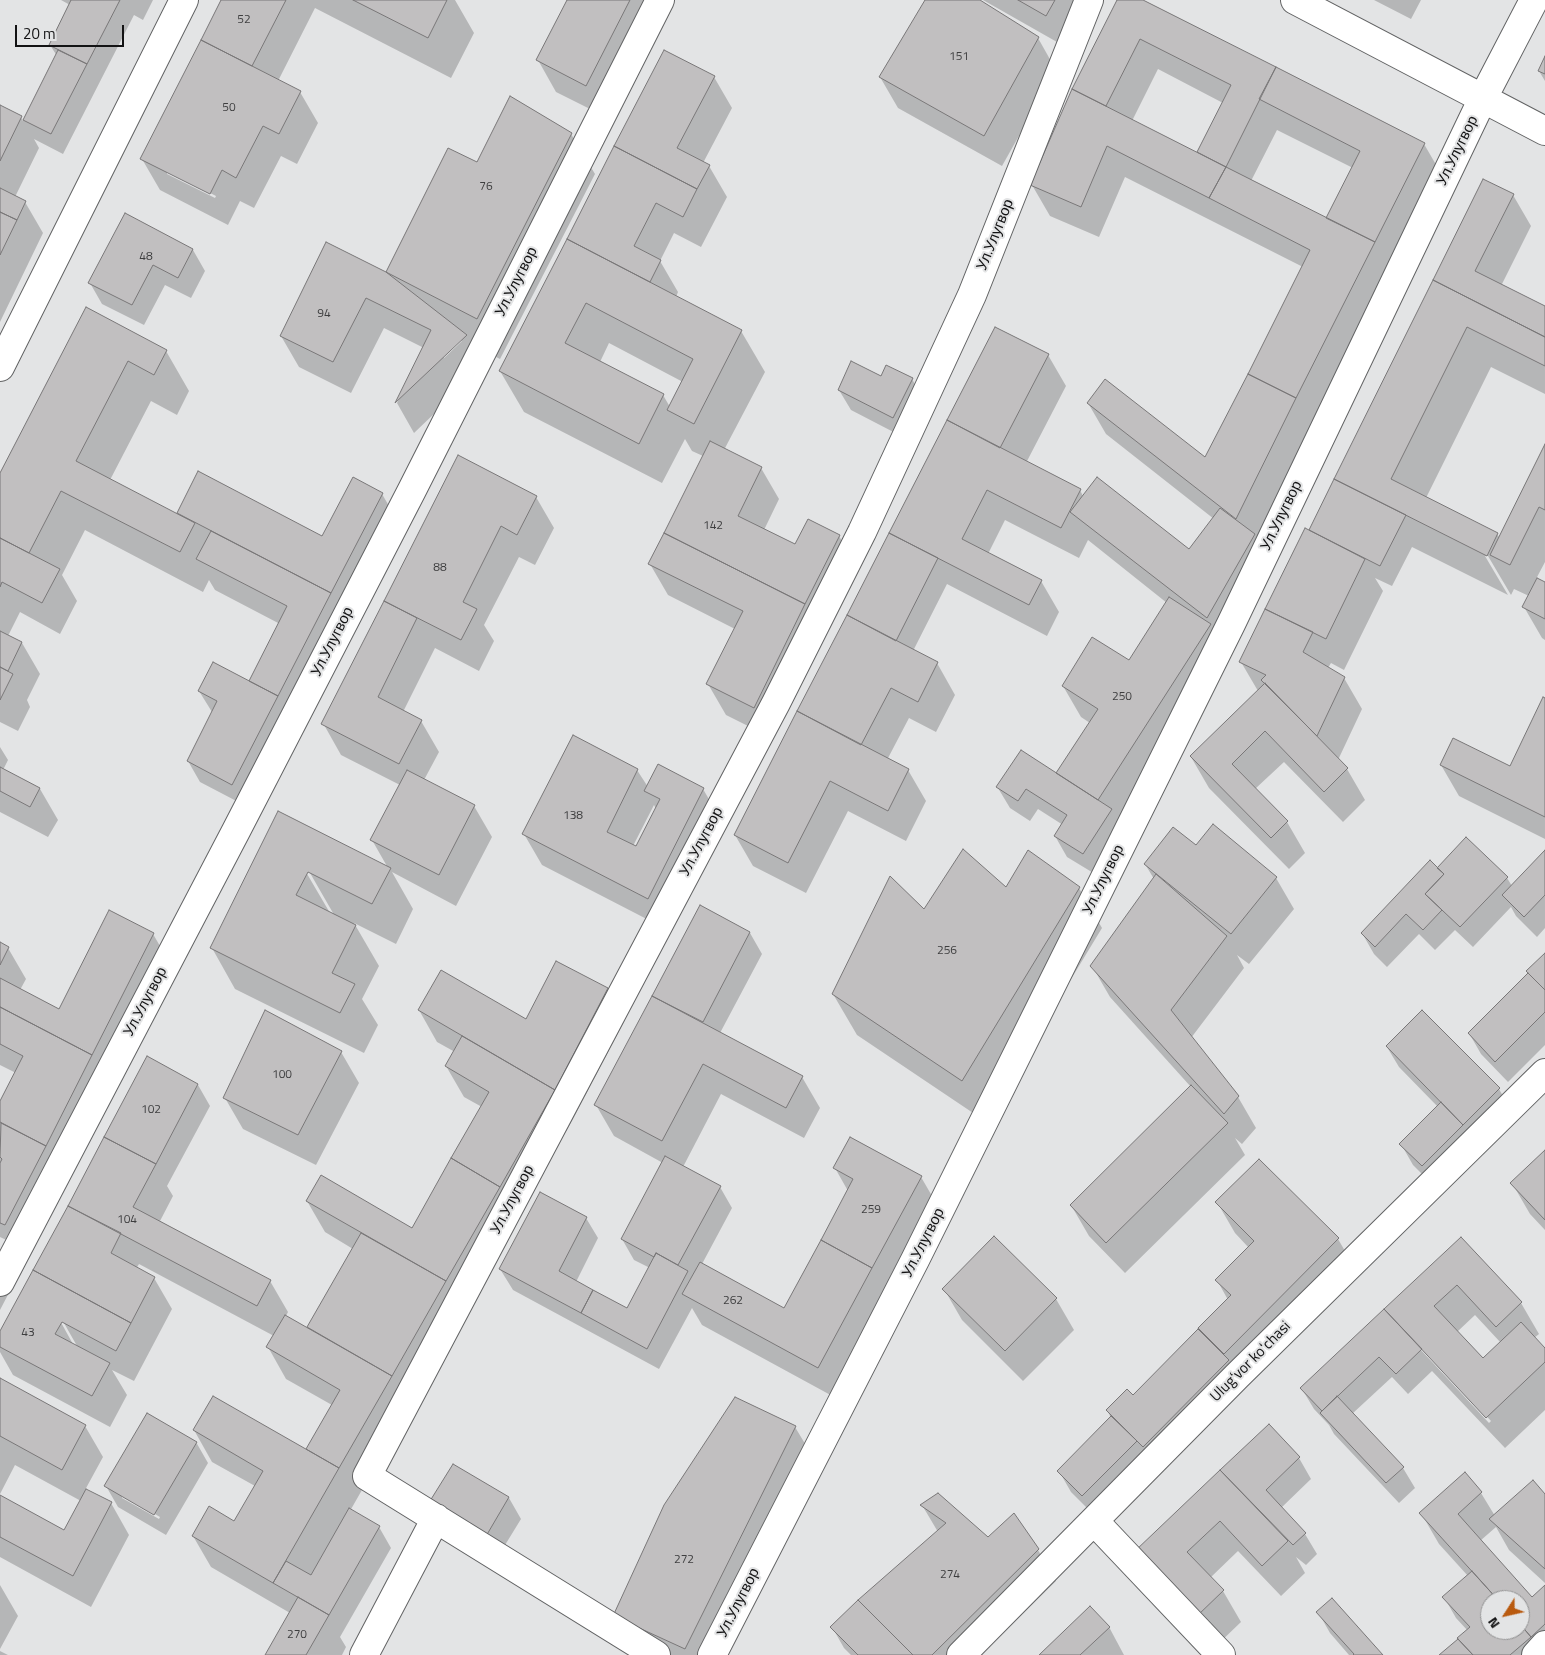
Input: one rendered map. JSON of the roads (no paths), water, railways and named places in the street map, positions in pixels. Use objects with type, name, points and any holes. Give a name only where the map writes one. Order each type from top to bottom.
[{"type":"street","points":[[0,368],[184,0]]},
{"type":"street","name":"Ул.Улугвор","points":[[0,1282],[237,830],[660,0]]},
{"type":"street","name":"Ул.Улугвор","points":[[436,1518],[367,1476],[776,703],[862,532],[972,295],[1089,0]]},
{"type":"street","name":"Ул.Улугвор","points":[[1295,0],[1545,131]]},
{"type":"street","name":"Ул.Улугвор","points":[[712,1655],[920,1251],[1226,633],[1483,98],[1534,0]]},
{"type":"street","name":"Ulugʻvor koʻchasi","points":[[960,1655],[1237,1376],[1545,1073]]},
{"type":"street","points":[[364,1655],[436,1518],[656,1655]]},
{"type":"street","points":[[1094,1521],[1221,1655]]},
{"type":"street","points":[[1536,1655],[1545,1646]]}]
